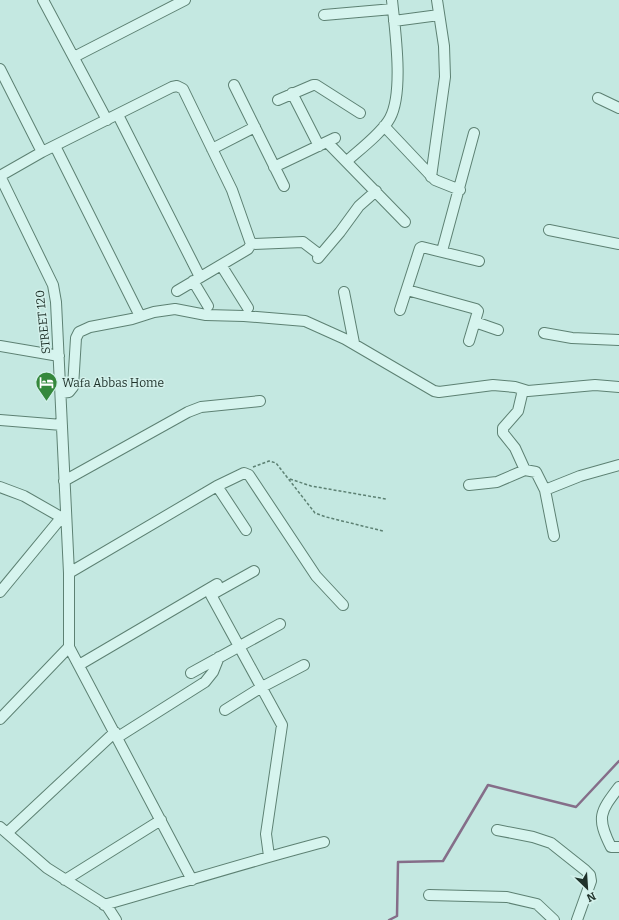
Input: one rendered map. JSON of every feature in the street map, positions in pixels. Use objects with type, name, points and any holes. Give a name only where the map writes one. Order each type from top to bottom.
[{"type":"street","points":[[43,0],[107,120]]},
{"type":"street","points":[[74,57],[185,0]]},
{"type":"street","points":[[431,177],[445,77],[444,46],[437,0]]},
{"type":"street","points":[[324,15],[392,5],[396,51],[396,99],[390,118],[384,126],[347,161]]},
{"type":"street","points":[[394,21],[439,16]]},
{"type":"street","points":[[0,69],[42,152]]},
{"type":"street","points":[[234,85],[284,186]]},
{"type":"street","points":[[278,100],[292,93],[316,85],[360,113]]},
{"type":"street","points":[[0,176],[42,152],[176,86],[183,89],[232,190],[251,244]]},
{"type":"street","points":[[292,93],[327,142],[405,222]]},
{"type":"street","points":[[598,98],[619,108]]},
{"type":"street","points":[[118,115],[197,279],[208,306]]},
{"type":"street","points":[[384,126],[431,177],[460,190]]},
{"type":"street","points":[[212,149],[255,127]]},
{"type":"street","points":[[442,251],[460,190],[474,133]]},
{"type":"street","points":[[274,167],[327,142]]},
{"type":"street","points":[[55,146],[140,316]]},
{"type":"street","name":"STREET 120","points":[[0,176],[53,285],[56,302],[64,481],[63,519],[69,574],[69,647]]},
{"type":"street","points":[[251,244],[303,242],[319,256],[340,232],[359,206],[376,191]]},
{"type":"street","points":[[549,230],[619,244]]},
{"type":"street","points":[[177,290],[248,249],[251,244]]},
{"type":"street","points":[[400,310],[420,248],[422,247],[442,251],[479,261]]},
{"type":"street","points":[[221,265],[248,308]]},
{"type":"street","points":[[406,290],[476,309],[478,311],[469,341]]},
{"type":"street","points":[[344,292],[354,343]]},
{"type":"street","points":[[61,393],[69,392],[73,386],[76,338],[79,332],[90,327],[154,312],[182,309],[206,315],[288,318],[305,321],[320,326],[354,343],[439,392],[493,385],[515,387],[522,390],[560,389],[595,385],[619,387]]},
{"type":"street","points":[[475,322],[498,330]]},
{"type":"street","points":[[544,333],[572,338],[619,340]]},
{"type":"street","points":[[0,346],[59,356]]},
{"type":"street","points":[[522,390],[518,411],[503,428],[503,433],[515,448],[525,470]]},
{"type":"street","points":[[64,481],[188,412],[201,407],[260,401]]},
{"type":"street","points":[[0,420],[62,425]]},
{"type":"street","points":[[544,490],[580,476],[619,465]]},
{"type":"street","points":[[469,485],[497,482],[525,470],[536,472],[544,490],[554,536]]},
{"type":"street","points":[[69,574],[217,486],[244,473],[249,475],[316,576],[343,606]]},
{"type":"street","points":[[217,486],[246,530]]},
{"type":"street","points":[[0,487],[24,496],[63,519],[0,592]]},
{"type":"street","points":[[198,594],[211,595],[254,571]]},
{"type":"street","points":[[79,665],[198,594],[228,578]]},
{"type":"street","points":[[211,595],[282,726],[266,834],[269,856]]},
{"type":"street","points":[[191,673],[239,645],[280,624]]},
{"type":"street","points":[[0,719],[69,647],[192,880]]},
{"type":"street","points":[[116,920],[104,905],[47,868],[3,830],[116,735],[204,682],[213,672],[218,657]]},
{"type":"street","points":[[225,710],[262,687],[304,665]]},
{"type":"street","points":[[619,787],[602,809],[603,831],[611,847],[619,847]]},
{"type":"street","points":[[65,880],[161,820]]},
{"type":"street","points":[[497,830],[533,837],[552,843],[590,875],[591,882],[577,920]]},
{"type":"street","points":[[104,905],[269,856],[324,842]]},
{"type":"street","points":[[429,895],[508,897],[537,904],[554,920]]},
{"type":"path","points":[[244,473],[256,465],[269,461],[276,463],[315,513],[383,531]]},
{"type":"path","points":[[288,478],[311,486],[386,498]]},
{"type":"waterway","points":[[389,920],[397,916],[398,862],[443,861],[488,785],[576,807],[619,761]]},
{"type":"place","name":"Wafa Abbas Home","points":[[46,402]]}]
